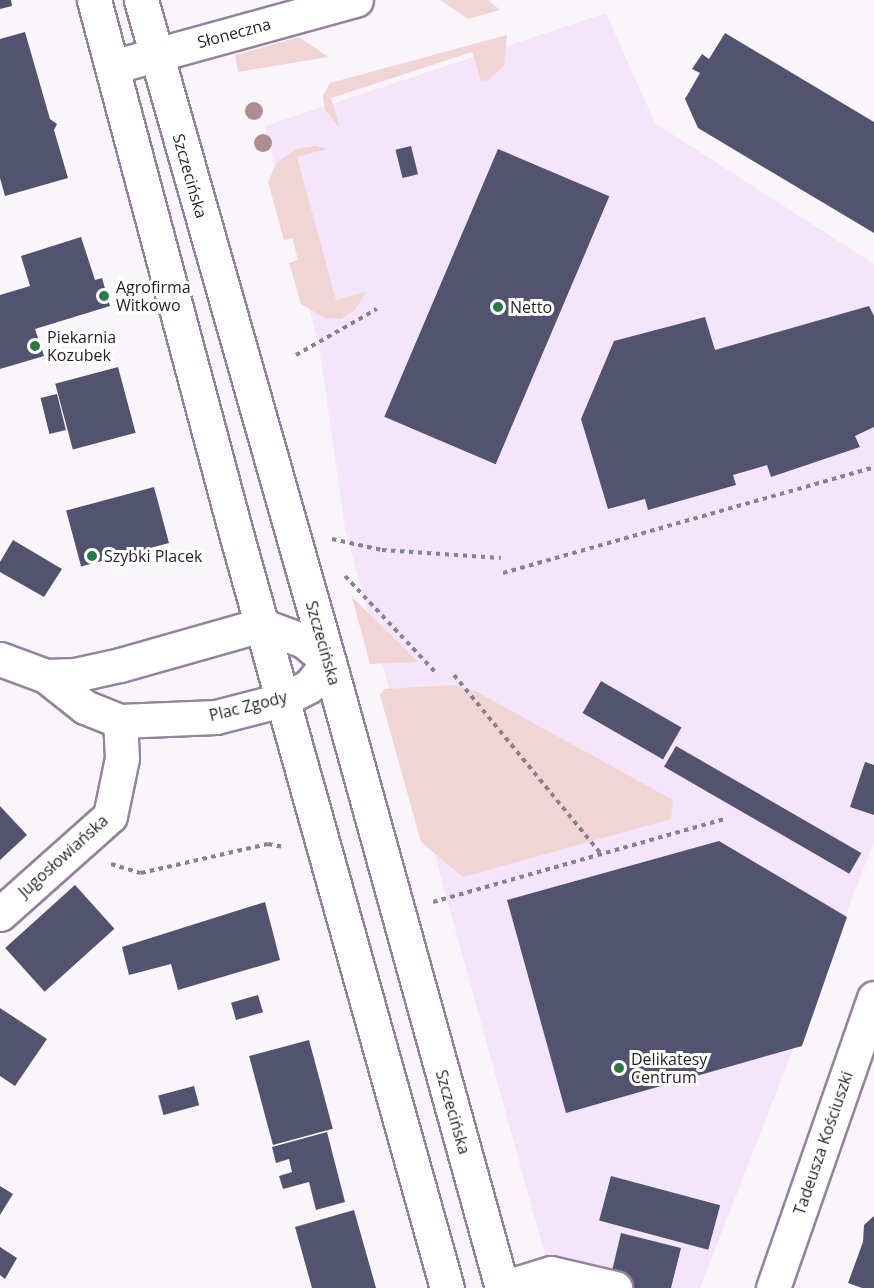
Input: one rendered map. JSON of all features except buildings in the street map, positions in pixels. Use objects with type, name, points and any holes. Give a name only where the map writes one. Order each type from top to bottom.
[{"type":"main road","points":[[94,0],[261,625],[447,1288]]},
{"type":"main road","name":"Szczecińska","points":[[141,0],[329,662],[502,1288]]},
{"type":"main road","name":"Słoneczna","points":[[112,67],[356,0]]},
{"type":"main road","points":[[0,659],[46,676],[74,675],[120,665],[261,625],[304,641],[329,662]]},
{"type":"main road","name":"Plac Zgody","points":[[46,676],[85,707],[120,722],[216,717],[282,700],[309,686],[329,662]]},
{"type":"main road","name":"Jugosłowiańska","points":[[0,914],[110,816],[122,758],[120,722]]},
{"type":"main road","name":"Tadeusza Kościuszki","points":[[773,1288],[874,998]]},
{"type":"main road","points":[[502,1288],[551,1273],[615,1288]]},
{"type":"path","points":[[296,355],[377,309]]},
{"type":"path","points":[[503,573],[874,466]]},
{"type":"path","points":[[324,538],[382,550],[501,558]]},
{"type":"path","points":[[338,568],[437,674]]},
{"type":"path","points":[[454,675],[601,854]]},
{"type":"path","points":[[429,903],[724,819]]},
{"type":"path","points":[[104,862],[141,873],[268,844],[294,849]]},
{"type":"shaded area","points":[[440,0],[488,0],[500,10],[468,19]]},
{"type":"shaded area","points":[[606,13],[655,123],[874,264],[874,842],[700,1288],[554,1288],[345,529],[320,352],[265,126]]},
{"type":"shaded area","points":[[507,35],[504,66],[488,80],[481,81],[472,52],[331,98],[340,128],[325,110],[323,96],[330,83]]},
{"type":"shaded area","points":[[299,37],[328,57],[238,72],[235,55]]},
{"type":"shaded area","points":[[316,146],[327,149],[297,157],[336,300],[366,292],[355,310],[341,319],[325,318],[301,304],[289,263],[298,260],[293,238],[284,240],[268,182],[277,162],[296,149]]},
{"type":"shaded area","points":[[352,597],[418,662],[370,664]]},
{"type":"shaded area","points":[[454,685],[477,692],[673,800],[671,819],[463,877],[421,842],[380,695],[385,689]]},
{"type":"place","name":"Agrofirma Witkowo","points":[[104,296]]},
{"type":"place","name":"Netto","points":[[498,307]]},
{"type":"place","name":"Piekarnia Kozubek","points":[[35,346]]},
{"type":"place","name":"Szybki Placek","points":[[92,556]]},
{"type":"place","name":"Delikatesy Centrum","points":[[619,1068]]}]
